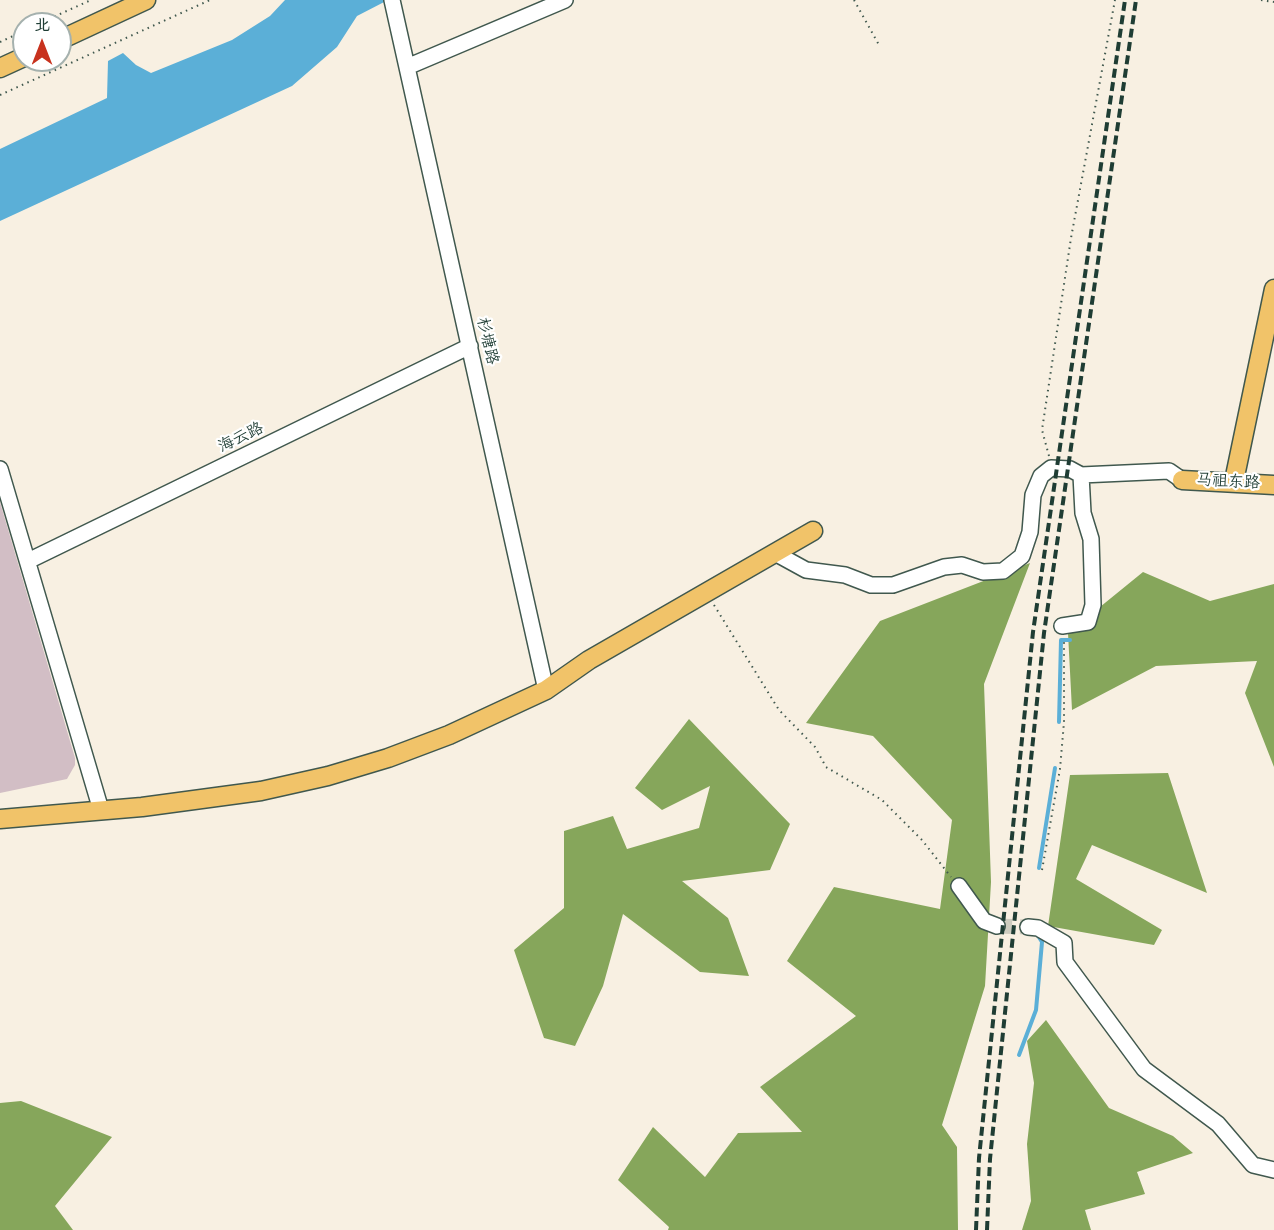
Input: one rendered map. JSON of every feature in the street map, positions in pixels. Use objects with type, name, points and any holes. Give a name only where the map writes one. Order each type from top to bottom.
[{"type":"main road","points":[[72,34],[146,0]]},
{"type":"main road","points":[[1234,481],[1274,289]]},
{"type":"main road","name":"马祖东路","points":[[1182,480],[1234,481],[1274,486]]},
{"type":"main road","points":[[0,819],[101,810],[261,790],[328,776],[388,758],[449,735],[546,690],[589,660],[813,531]]},
{"type":"street","name":"杉塘路","points":[[392,0],[546,690]]},
{"type":"street","points":[[407,67],[565,0]]},
{"type":"street","name":"海云路","points":[[28,561],[470,346]]},
{"type":"street","points":[[0,468],[101,810]]},
{"type":"street","points":[[775,553],[806,570],[845,575],[871,585],[893,585],[944,567],[962,566],[982,572],[1003,571],[1022,556],[1030,532],[1034,495],[1041,476],[1051,468],[1070,469],[1080,475],[1169,471],[1182,480]]},
{"type":"street","points":[[1063,631],[1088,622],[1093,605],[1091,539],[1083,513],[1080,475]]},
{"type":"street","points":[[959,886],[984,921],[997,926]]},
{"type":"street","points":[[1028,927],[1038,928],[1064,943],[1065,962],[1144,1069],[1218,1124],[1253,1165],[1274,1170]]},
{"type":"path","points":[[64,12],[91,0]]},
{"type":"path","points":[[0,95],[210,0]]},
{"type":"path","points":[[854,0],[879,45]]},
{"type":"path","points":[[1051,468],[1042,430],[1071,238],[1115,0]]},
{"type":"path","points":[[1261,0],[1274,2]]},
{"type":"path","points":[[707,592],[779,710],[815,747],[826,767],[882,801],[922,840],[959,886]]},
{"type":"path","points":[[1042,870],[1060,769],[1064,722],[1063,631]]},
{"type":"shaded area","points":[[0,502],[75,758],[75,765],[67,779],[0,793]]},
{"type":"green space","points":[[1030,563],[984,684],[991,882],[985,986],[942,1125],[957,1147],[958,1230],[668,1230],[669,1227],[618,1180],[653,1127],[705,1177],[738,1133],[802,1132],[760,1087],[856,1016],[787,961],[834,887],[940,909],[952,820],[873,736],[806,723],[880,621]]},
{"type":"green space","points":[[1143,572],[1210,601],[1274,584],[1274,767],[1245,693],[1257,661],[1156,666],[1072,710],[1068,633]]},
{"type":"green space","points":[[689,719],[790,824],[770,870],[682,881],[728,918],[749,976],[700,972],[623,914],[603,986],[575,1046],[544,1038],[514,950],[564,908],[564,831],[613,816],[627,849],[699,828],[710,786],[662,810],[635,788]]},
{"type":"green space","points":[[1168,773],[1207,893],[1092,845],[1076,879],[1162,930],[1154,945],[1048,926],[1070,775]]},
{"type":"green space","points":[[1046,1020],[1109,1108],[1173,1136],[1193,1153],[1137,1172],[1145,1194],[1085,1210],[1091,1230],[1022,1230],[1031,1201],[1027,1144],[1034,1083],[1027,1041]]},
{"type":"green space","points":[[21,1101],[112,1137],[55,1206],[73,1230],[0,1230],[0,1103]]},
{"type":"water","points":[[285,0],[388,0],[357,16],[337,47],[292,86],[0,221],[0,149],[107,98],[108,61],[123,53],[136,65],[151,73],[232,40],[270,16]]},
{"type":"waterway","points":[[1059,722],[1061,640],[1070,640]]},
{"type":"waterway","points":[[1039,868],[1055,768]]},
{"type":"waterway","points":[[1019,1055],[1036,1010],[1042,942],[1037,934]]},
{"type":"tunnel","points":[[997,926],[1028,927]]},
{"type":"railway","points":[[976,1230],[979,1158],[1033,632],[1125,0]]},
{"type":"railway","points":[[987,1230],[990,1159],[1044,633],[1136,0]]}]
